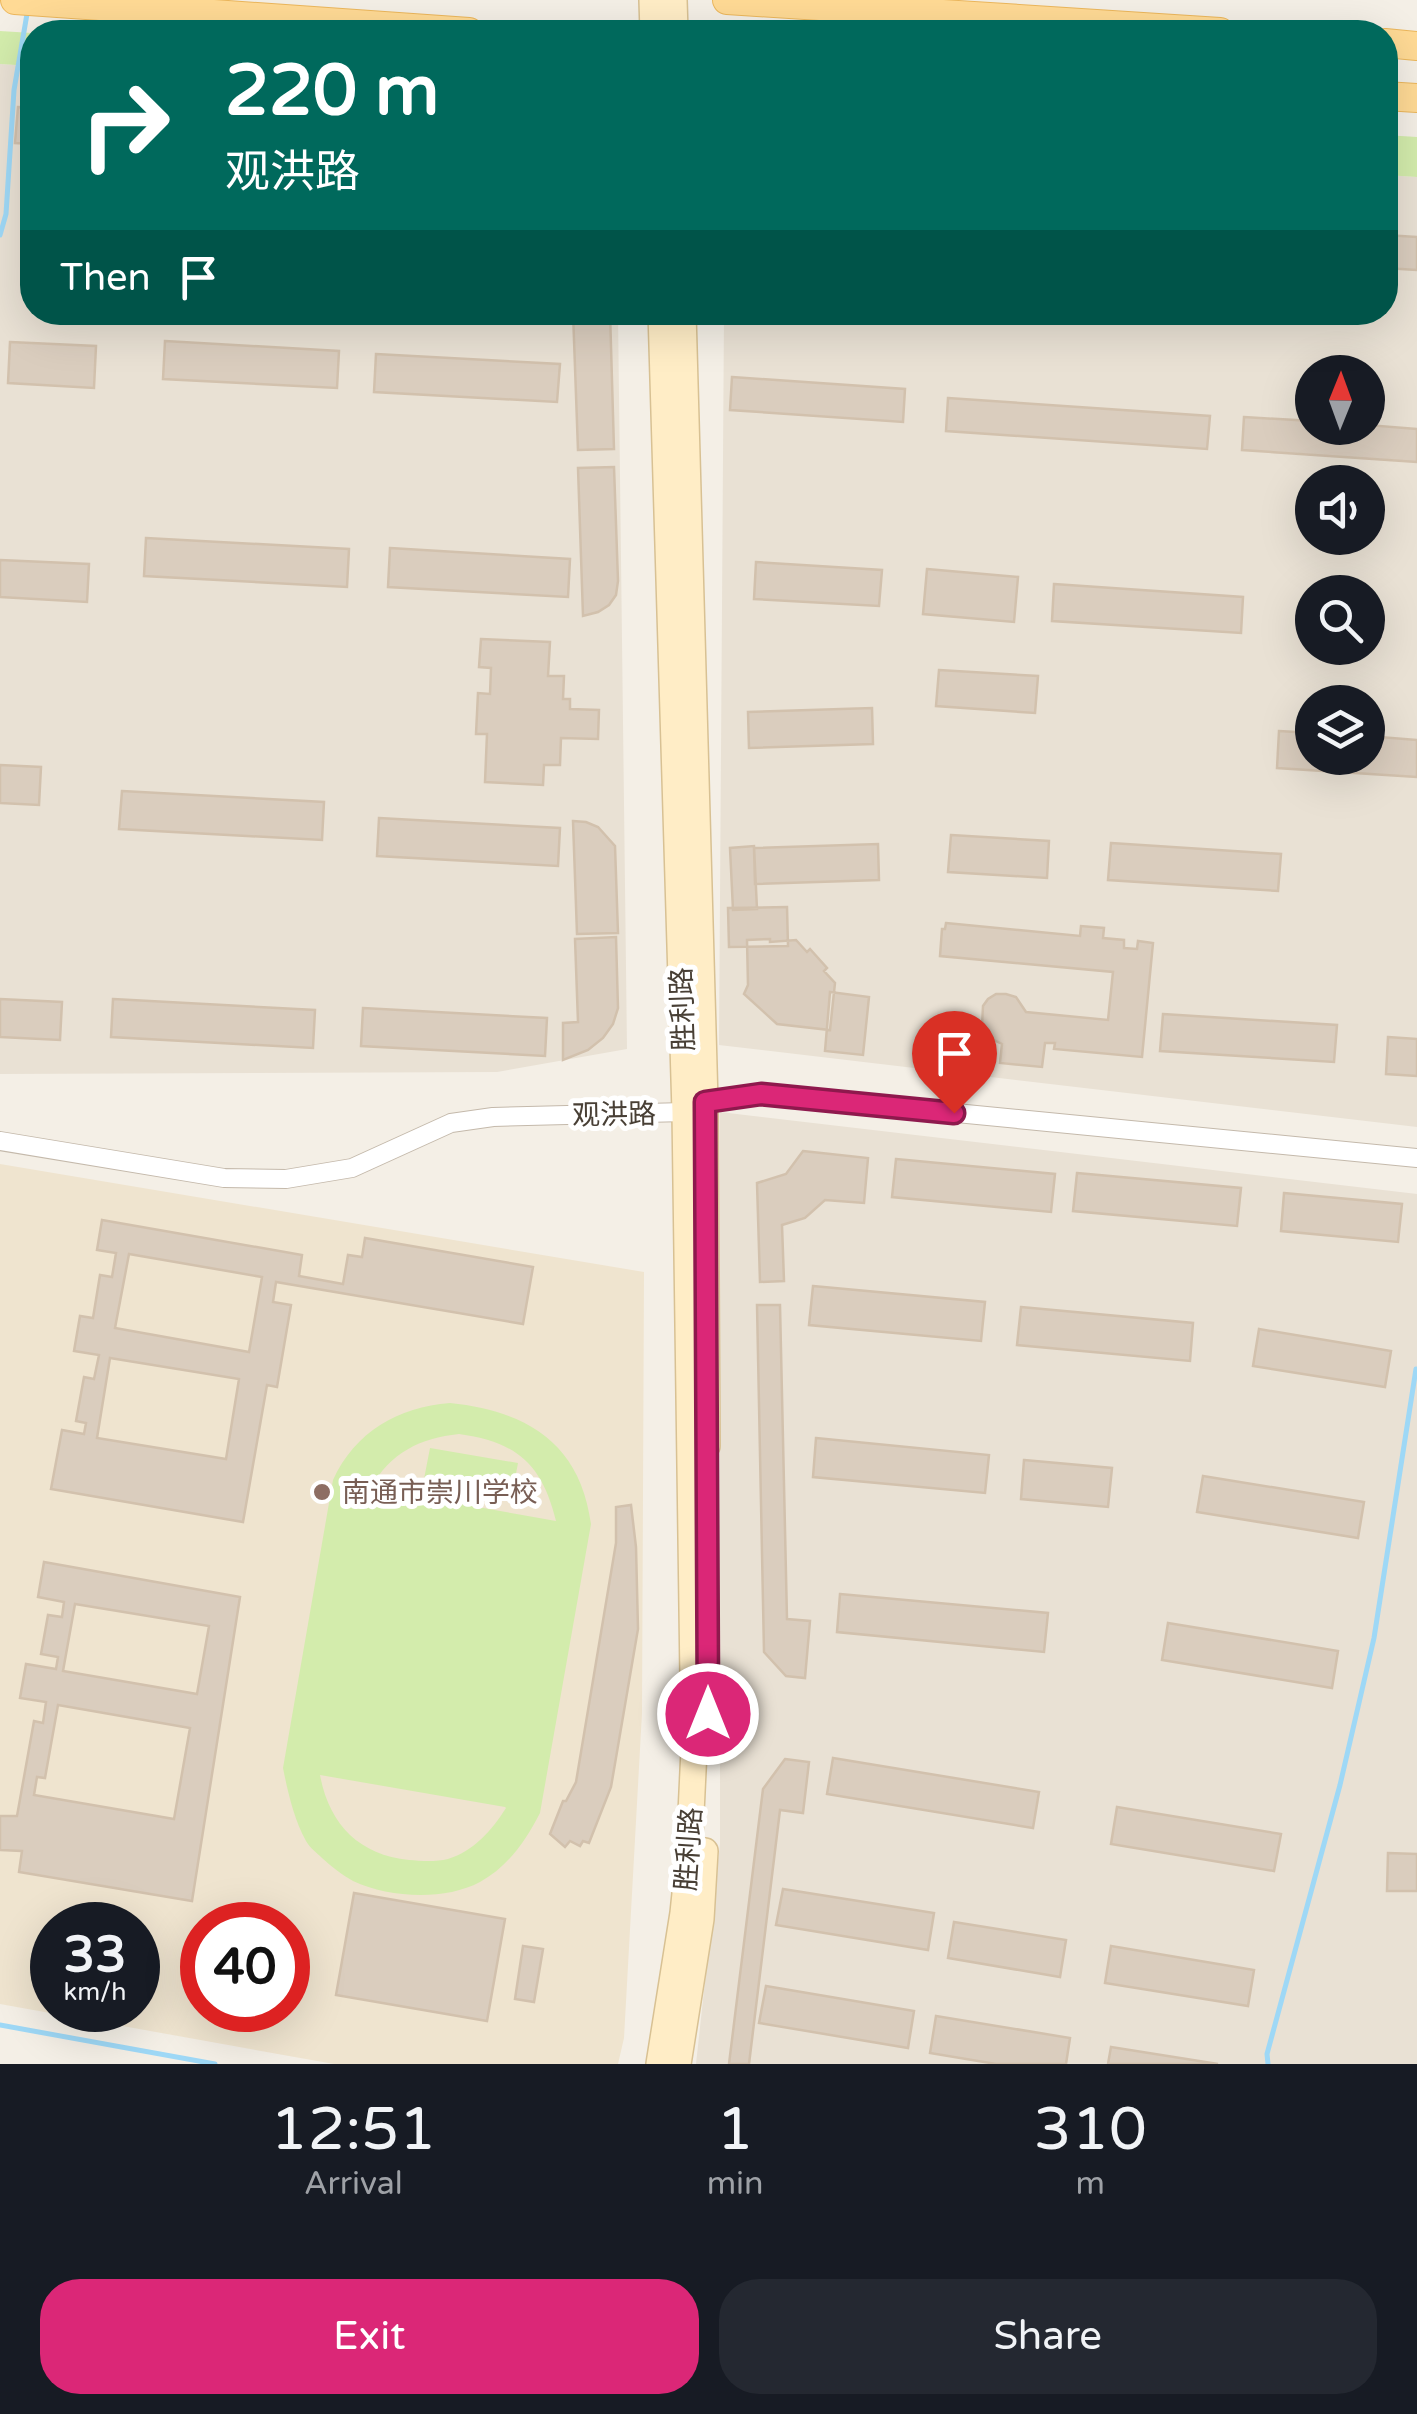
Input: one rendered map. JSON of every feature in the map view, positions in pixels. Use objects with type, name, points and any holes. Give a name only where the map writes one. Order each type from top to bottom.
[{"type":"main road","points":[[15,0],[299,20]]},
{"type":"main road","points":[[727,0],[1035,20]]},
{"type":"street","name":"胜利路","points":[[658,2064],[689,1855],[694,1750],[695,1107],[662,325]]},
{"type":"street","name":"胜利路","points":[[678,2064],[701,1919],[708,1753],[683,325]]},
{"type":"street","name":"观洪路","points":[[0,1141],[224,1178],[286,1179],[352,1168],[452,1122],[493,1116],[695,1107],[761,1094],[1417,1158]]},
{"type":"shaded area","points":[[0,64],[20,65],[20,325],[618,325],[627,1049],[497,1072],[0,1074]]},
{"type":"shaded area","points":[[1398,176],[1417,177],[1417,1127],[719,1045],[724,325],[1398,325]]},
{"type":"shaded area","points":[[720,1112],[1417,1194],[1417,2064],[696,2064],[720,1844]]},
{"type":"shaded area","name":"南通市崇川学校","points":[[0,1164],[644,1272],[642,1713],[624,2038],[618,2064],[334,2064],[156,2032],[160,2032],[160,1902],[30,1902],[30,2009],[0,2004]]},
{"type":"green space","points":[[0,31],[20,32],[20,65],[0,64]]},
{"type":"green space","points":[[1398,136],[1417,137],[1417,177],[1398,176]]},
{"type":"green space","points":[[431,1405],[478,1407],[526,1423],[545,1436],[575,1472],[591,1524],[540,1813],[515,1852],[490,1876],[466,1888],[417,1895],[383,1891],[353,1881],[314,1850],[298,1824],[283,1768],[333,1480],[353,1448],[380,1425]],"holes":[[[459,1434],[497,1443],[524,1459],[543,1484],[556,1521],[371,1488],[387,1465],[408,1449],[431,1439]],[[320,1775],[505,1807],[506,1808],[482,1839],[448,1859],[391,1857],[375,1852],[349,1834],[331,1808]]]},
{"type":"green space","points":[[430,1448],[518,1463],[511,1500],[423,1484]]},
{"type":"building","points":[[18,107],[20,107],[20,143],[15,143]]},
{"type":"building","points":[[1398,236],[1417,237],[1417,270],[1398,269]]},
{"type":"building","points":[[573,325],[610,325],[614,449],[578,450]]},
{"type":"building","points":[[165,341],[339,351],[337,388],[163,379]]},
{"type":"building","points":[[10,342],[96,346],[94,388],[8,383]]},
{"type":"building","points":[[376,354],[560,364],[557,402],[374,392]]},
{"type":"building","points":[[732,377],[905,389],[903,422],[730,410]]},
{"type":"building","points":[[948,398],[1210,416],[1207,449],[946,431]]},
{"type":"building","points":[[1244,417],[1295,420],[1295,445],[1385,445],[1385,426],[1417,429],[1417,462],[1242,450]]},
{"type":"building","points":[[614,467],[616,595],[598,612],[583,616],[578,468]]},
{"type":"building","points":[[146,538],[349,549],[347,587],[144,576]]},
{"type":"building","points":[[390,548],[570,559],[568,597],[388,587]]},
{"type":"building","points":[[0,560],[89,564],[87,602],[0,597]]},
{"type":"building","points":[[756,562],[882,570],[879,606],[754,599]]},
{"type":"building","points":[[927,569],[1018,577],[1014,622],[923,614]]},
{"type":"building","points":[[1054,584],[1243,597],[1241,633],[1052,621]]},
{"type":"building","points":[[481,639],[550,642],[548,676],[564,676],[563,699],[570,699],[570,709],[599,710],[598,739],[561,738],[560,765],[544,765],[543,785],[485,782],[487,734],[476,734],[478,693],[490,694],[491,668],[479,667]]},
{"type":"building","points":[[939,670],[1038,676],[1035,713],[936,706]]},
{"type":"building","points":[[872,708],[873,744],[749,748],[748,712]]},
{"type":"building","points":[[1279,731],[1295,732],[1295,769],[1277,768]]},
{"type":"building","points":[[1385,737],[1417,740],[1417,777],[1385,775]]},
{"type":"building","points":[[0,765],[41,767],[39,805],[0,803]]},
{"type":"building","points":[[122,791],[324,802],[322,840],[119,829]]},
{"type":"building","points":[[379,818],[560,828],[558,866],[377,856]]},
{"type":"building","points":[[573,821],[598,827],[615,846],[618,933],[577,934]]},
{"type":"building","points":[[951,835],[1049,841],[1047,878],[948,872]]},
{"type":"building","points":[[1111,843],[1281,854],[1278,891],[1108,880]]},
{"type":"building","points":[[878,844],[879,880],[755,884],[754,848]]},
{"type":"building","points":[[754,846],[757,909],[733,910],[730,848]]},
{"type":"building","points":[[787,907],[788,946],[729,947],[728,908]]},
{"type":"building","points":[[946,923],[1080,936],[1081,926],[1104,928],[1103,938],[1124,940],[1124,948],[1137,949],[1138,941],[1153,943],[1142,1057],[1054,1049],[1055,1043],[1045,1043],[1042,1067],[1000,1063],[1002,1044],[982,1027],[983,1006],[988,999],[1006,994],[1016,997],[1026,1012],[1108,1020],[1113,972],[940,956]]},
{"type":"building","points":[[616,937],[618,1008],[613,1024],[588,1050],[563,1060],[563,1023],[578,1022],[575,939]]},
{"type":"building","points":[[747,940],[796,940],[827,968],[824,971],[835,983],[830,1030],[777,1024],[744,994],[748,985]]},
{"type":"building","points":[[830,992],[869,997],[863,1055],[825,1051]]},
{"type":"building","points":[[0,999],[62,1002],[60,1040],[0,1037]]},
{"type":"building","points":[[113,999],[315,1010],[313,1048],[111,1037]]},
{"type":"building","points":[[363,1008],[547,1018],[545,1056],[361,1046]]},
{"type":"building","points":[[1163,1014],[1337,1025],[1334,1062],[1160,1051]]},
{"type":"building","points":[[1388,1037],[1417,1039],[1417,1076],[1386,1074]]},
{"type":"building","points":[[803,1151],[868,1158],[864,1203],[825,1200],[805,1218],[782,1225],[784,1281],[760,1282],[757,1183],[786,1174]]},
{"type":"building","points":[[896,1159],[1055,1174],[1051,1212],[892,1197]]},
{"type":"building","points":[[1077,1173],[1241,1188],[1237,1226],[1073,1211]]},
{"type":"building","points":[[1284,1193],[1402,1204],[1398,1242],[1281,1231]]},
{"type":"building","points":[[102,1220],[302,1255],[299,1276],[343,1284],[348,1255],[362,1257],[365,1238],[533,1267],[523,1324],[276,1282],[273,1302],[291,1305],[277,1387],[267,1385],[243,1522],[51,1489],[62,1430],[84,1434],[86,1423],[76,1421],[84,1377],[94,1379],[99,1355],[74,1351],[80,1316],[93,1318],[100,1275],[112,1277],[116,1253],[97,1250]],"holes":[[[129,1254],[262,1277],[249,1352],[115,1328]],[[110,1358],[239,1379],[226,1459],[97,1438]]]},
{"type":"building","points":[[813,1286],[985,1302],[981,1341],[809,1325]]},
{"type":"building","points":[[757,1305],[780,1305],[787,1619],[810,1621],[805,1678],[786,1676],[764,1652]]},
{"type":"building","points":[[1021,1307],[1193,1323],[1190,1361],[1017,1345]]},
{"type":"building","points":[[1259,1329],[1391,1351],[1385,1387],[1253,1366]]},
{"type":"building","points":[[816,1438],[989,1455],[985,1493],[813,1477]]},
{"type":"building","points":[[1024,1460],[1112,1468],[1108,1507],[1021,1499]]},
{"type":"building","points":[[1203,1476],[1364,1502],[1358,1538],[1197,1512]]},
{"type":"building","points":[[631,1505],[638,1629],[611,1787],[589,1843],[583,1841],[580,1846],[570,1841],[565,1847],[550,1834],[563,1801],[576,1782],[616,1543],[616,1507]]},
{"type":"building","points":[[44,1562],[240,1597],[192,1901],[19,1872],[22,1851],[0,1850],[0,1816],[17,1816],[34,1721],[43,1723],[46,1702],[20,1698],[26,1664],[56,1669],[58,1657],[41,1654],[48,1615],[62,1617],[64,1602],[38,1597]],"holes":[[[75,1604],[209,1626],[197,1694],[63,1671]],[[58,1705],[190,1728],[174,1819],[34,1795],[37,1777],[45,1778]]]},
{"type":"building","points":[[840,1594],[1048,1613],[1044,1652],[837,1632]]},
{"type":"building","points":[[1168,1623],[1338,1651],[1332,1688],[1162,1660]]},
{"type":"building","points":[[833,1758],[1039,1792],[1033,1828],[827,1794]]},
{"type":"building","points":[[785,1759],[809,1762],[803,1813],[780,1810],[749,2064],[729,2064],[763,1789]]},
{"type":"building","points":[[1117,1807],[1281,1834],[1274,1871],[1111,1844]]},
{"type":"building","points":[[1388,1853],[1417,1854],[1417,1891],[1387,1891]]},
{"type":"building","points":[[783,1889],[934,1913],[928,1950],[776,1925]]},
{"type":"building","points":[[354,1893],[505,1919],[487,2021],[336,1995]]},
{"type":"building","points":[[954,1922],[1066,1940],[1060,1977],[948,1958]]},
{"type":"building","points":[[523,1946],[543,1949],[534,2002],[515,1999]]},
{"type":"building","points":[[1111,1946],[1254,1970],[1248,2006],[1105,1983]]},
{"type":"building","points":[[766,1986],[914,2011],[908,2048],[759,2023]]},
{"type":"building","points":[[936,2016],[1070,2038],[1066,2064],[996,2064],[930,2053]]},
{"type":"building","points":[[1111,2047],[1218,2064],[1108,2064]]},
{"type":"waterway","points":[[26,20],[28,8]]},
{"type":"waterway","points":[[0,235],[6,214],[20,55]]},
{"type":"waterway","points":[[1268,2064],[1267,2054],[1340,1785],[1374,1638],[1416,1369]]},
{"type":"waterway","points":[[0,2025],[215,2064]]},
{"type":"place","name":"南通市崇川学校","points":[[322,1492]]},
{"type":"route","points":[[708,1714],[705,1102],[761,1094],[954,1113]]}]
